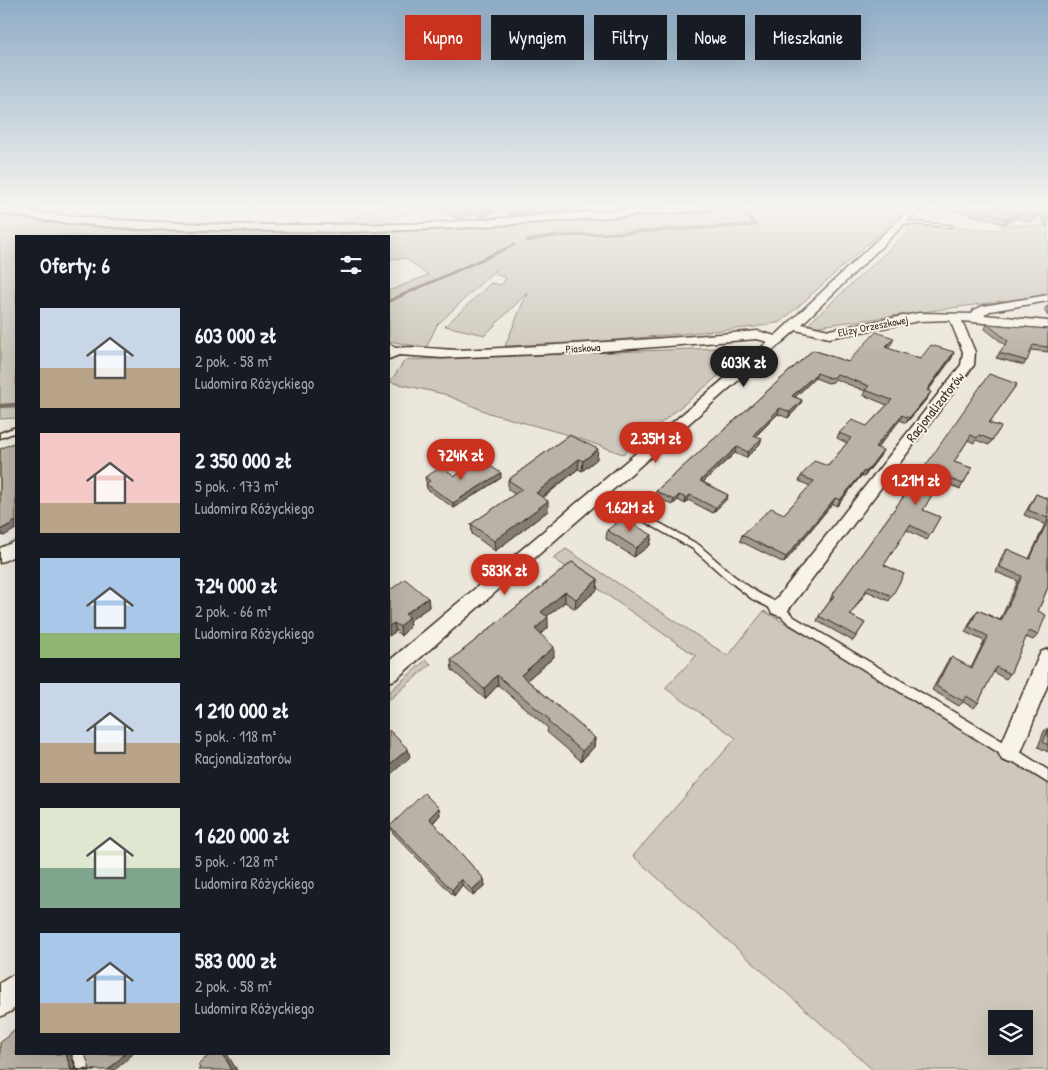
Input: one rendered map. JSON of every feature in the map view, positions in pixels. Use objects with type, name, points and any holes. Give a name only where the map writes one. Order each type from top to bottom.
[{"type":"street","points":[[390,671],[777,341],[865,257]]},
{"type":"street","points":[[977,318],[978,313],[987,308],[1048,298]]},
{"type":"street","name":"Elizy Orzeszkowej","points":[[794,326],[829,334],[919,317],[954,316],[1048,325]]},
{"type":"street","name":"Racjonalizatorów","points":[[779,608],[967,365],[969,352],[954,316]]},
{"type":"street","name":"Piaskowa","points":[[391,351],[442,354],[590,348],[758,335],[777,341]]},
{"type":"street","points":[[0,556],[15,548]]},
{"type":"street","points":[[1010,752],[1048,658]]},
{"type":"street","points":[[0,1002],[15,989]]},
{"type":"lane","points":[[0,436],[15,429]]},
{"type":"lane","points":[[600,493],[696,547],[731,578],[756,596],[779,608],[791,620],[1010,752],[1048,777]]},
{"type":"lane","points":[[80,1055],[86,1070]]},
{"type":"shaded area","points":[[0,257],[15,257],[15,418],[0,419]]},
{"type":"shaded area","points":[[390,257],[853,257],[781,322],[755,327],[604,341],[505,346],[527,293],[485,335],[445,326],[491,283],[502,285],[506,278],[494,274],[497,268],[437,325],[426,348],[390,341],[390,291],[428,275],[405,258],[390,259]]},
{"type":"shaded area","points":[[881,257],[1048,257],[1048,295],[804,328]]},
{"type":"shaded area","points":[[744,347],[750,350],[623,454],[572,436],[489,413],[444,394],[390,382],[405,360]]},
{"type":"shaded area","points":[[566,549],[728,656],[764,611],[1048,774],[1048,1070],[873,1070],[633,856],[736,738],[665,688],[696,656],[553,558]]},
{"type":"shaded area","points":[[426,660],[431,664],[390,699],[390,691]]},
{"type":"building","points":[[987,324],[1048,329],[1048,347],[1033,345],[1027,361],[999,353],[1008,341]]},
{"type":"building","points":[[876,332],[894,338],[885,347],[920,359],[931,345],[954,352],[927,390],[931,392],[909,418],[902,415],[875,447],[883,450],[866,472],[864,471],[840,500],[835,498],[786,557],[742,535],[771,508],[784,514],[814,481],[801,476],[814,461],[828,466],[851,438],[839,433],[852,420],[867,426],[892,400],[865,390],[869,386],[837,374],[835,377],[830,378],[817,373],[792,396],[802,400],[790,412],[780,408],[753,435],[762,438],[748,452],[737,447],[700,481],[728,495],[715,508],[690,495],[686,498],[679,495],[674,500],[656,491],[813,350],[848,362]]},
{"type":"building","points":[[989,374],[1017,384],[989,423],[1001,427],[992,440],[979,435],[977,438],[971,435],[954,462],[972,468],[963,484],[943,476],[923,510],[940,517],[930,535],[910,525],[884,565],[904,574],[892,596],[869,586],[850,615],[865,623],[856,636],[819,616],[834,596],[832,595],[917,478]]},
{"type":"building","points":[[569,435],[598,449],[583,461],[579,459],[536,493],[548,501],[494,541],[471,524],[522,489],[508,480]]},
{"type":"building","points":[[15,442],[15,522],[0,530],[0,449]]},
{"type":"building","points":[[481,460],[501,473],[453,503],[426,484],[430,481],[425,477],[442,467],[455,476]]},
{"type":"building","points":[[1036,494],[1048,499],[1048,518],[1028,510]]},
{"type":"building","points":[[623,518],[652,535],[636,548],[607,530]]},
{"type":"building","points":[[1048,520],[1048,587],[1038,611],[1046,615],[1038,635],[1029,631],[1010,674],[996,667],[978,703],[966,696],[963,701],[936,686],[951,657],[972,668],[988,636],[969,627],[978,610],[1001,621],[1022,576],[1000,567],[1007,549],[1030,559]]},
{"type":"building","points":[[572,562],[598,579],[576,599],[565,592],[541,612],[548,617],[535,629],[554,647],[521,675],[595,738],[582,751],[548,722],[550,720],[497,675],[484,689],[451,660]]},
{"type":"building","points":[[405,579],[428,598],[405,614],[409,617],[400,627],[394,623],[390,625],[390,590]]},
{"type":"building","points":[[1048,730],[1048,745],[1043,742]]},
{"type":"building","points":[[390,731],[408,749],[390,764]]},
{"type":"building","points":[[424,793],[439,808],[429,818],[484,879],[472,890],[461,879],[452,890],[390,826]]},
{"type":"building","points":[[15,1029],[15,1055],[66,1055],[71,1070],[0,1070],[0,1043]]},
{"type":"building","points":[[85,1055],[124,1055],[108,1070],[71,1070],[90,1069]]},
{"type":"building","points":[[209,1055],[224,1055],[232,1070],[198,1070],[200,1068],[198,1065]]},
{"type":"waterway","points":[[390,301],[487,257]]},
{"type":"waterway","points":[[0,406],[15,405]]}]
